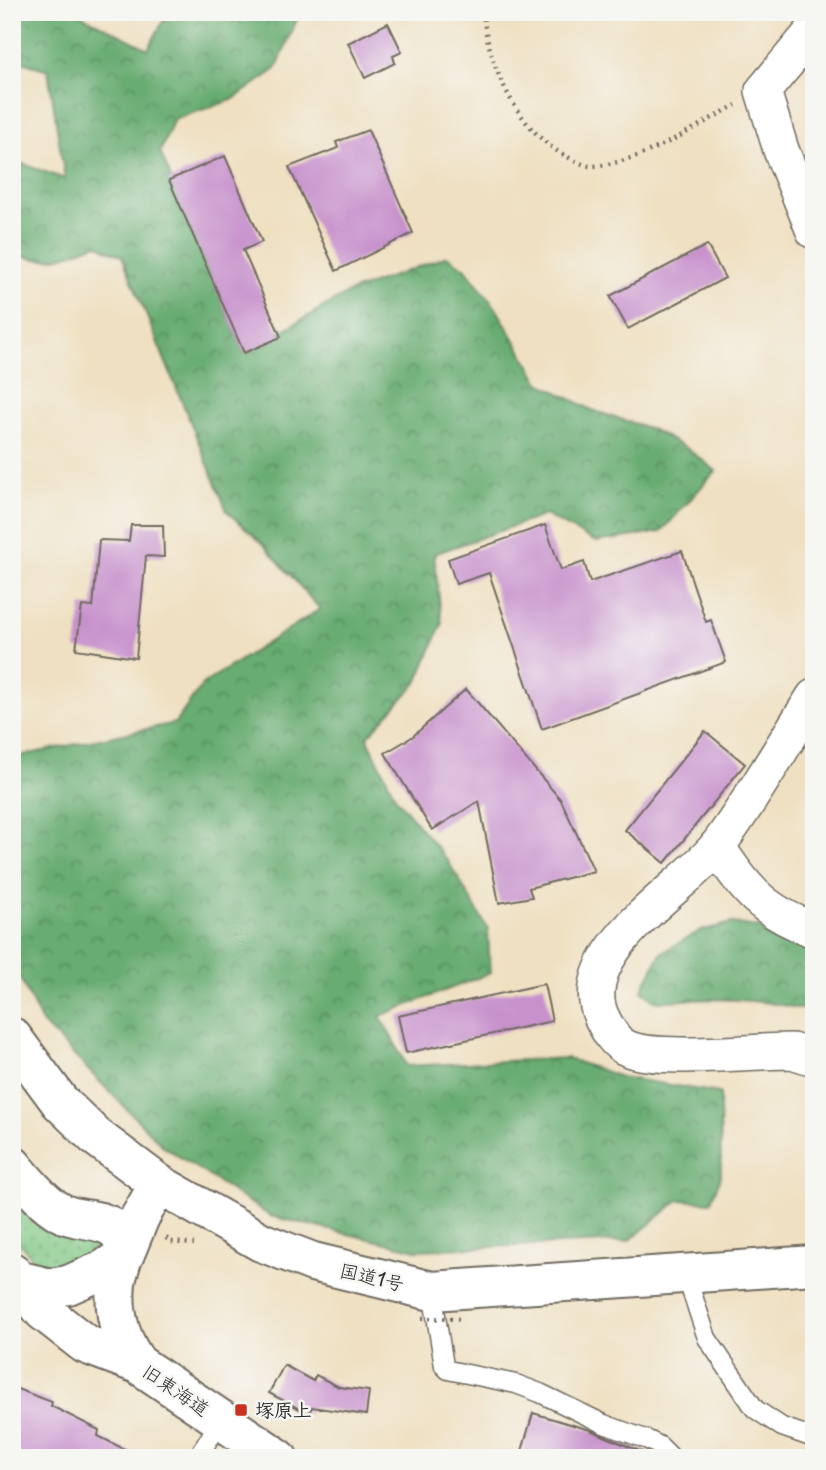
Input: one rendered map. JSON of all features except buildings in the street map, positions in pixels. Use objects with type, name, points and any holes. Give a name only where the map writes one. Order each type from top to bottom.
[{"type":"main road","name":"国道1号","points":[[12,1037],[69,1111],[95,1136],[159,1184],[261,1242],[427,1304],[523,1287],[685,1272],[814,1265]]},
{"type":"main road","points":[[12,1165],[61,1213],[124,1233]]},
{"type":"main road","points":[[15,1276],[50,1288],[68,1285],[103,1270],[124,1233],[159,1184]]},
{"type":"main road","points":[[124,1233],[116,1282],[118,1324],[125,1346],[138,1364]]},
{"type":"main road","name":"旧東海道","points":[[15,1276],[43,1311],[85,1344],[138,1364],[278,1458]]},
{"type":"street","points":[[814,30],[764,90],[781,150],[814,231]]},
{"type":"street","points":[[814,697],[718,846],[640,918],[608,957],[598,981],[598,1009],[611,1036],[627,1049],[653,1054],[792,1051],[814,1058]]},
{"type":"street","points":[[718,846],[739,881],[760,903],[788,920],[814,930]]},
{"type":"lane","points":[[685,1272],[707,1338],[755,1409],[782,1427],[814,1438]]},
{"type":"lane","points":[[427,1304],[444,1366],[448,1370],[516,1384],[540,1393],[604,1424],[648,1440],[660,1446],[672,1458]]},
{"type":"lane","points":[[197,1458],[221,1420]]},
{"type":"path","points":[[483,12],[485,37],[514,105],[535,136],[556,153],[591,167],[630,160],[764,90]]},
{"type":"path","points":[[427,1304],[461,1319]]},
{"type":"green space","points":[[12,12],[75,12],[148,49],[168,12],[300,12],[276,69],[232,100],[174,119],[160,152],[244,353],[348,293],[447,256],[465,268],[496,308],[540,383],[592,410],[651,429],[688,449],[716,471],[661,532],[596,542],[545,515],[434,554],[442,624],[417,683],[367,737],[396,798],[448,861],[488,929],[490,973],[380,1016],[407,1066],[566,1058],[621,1077],[720,1093],[721,1176],[711,1202],[679,1200],[629,1241],[417,1250],[270,1216],[163,1146],[42,1023],[12,962],[12,761],[20,756],[175,723],[203,684],[320,609],[264,545],[227,511],[122,256],[96,244],[64,256],[44,259],[34,259],[12,251],[12,160],[65,179],[48,70],[12,59]]},
{"type":"green space","points":[[732,923],[814,937],[814,1012],[735,1000],[656,1002],[642,990],[661,953],[700,931]]},
{"type":"green space","points":[[12,1201],[48,1226],[67,1233],[89,1236],[94,1249],[85,1261],[57,1271],[38,1265],[12,1234]]},
{"type":"place","name":"塚原上","points":[[241,1410]]}]
